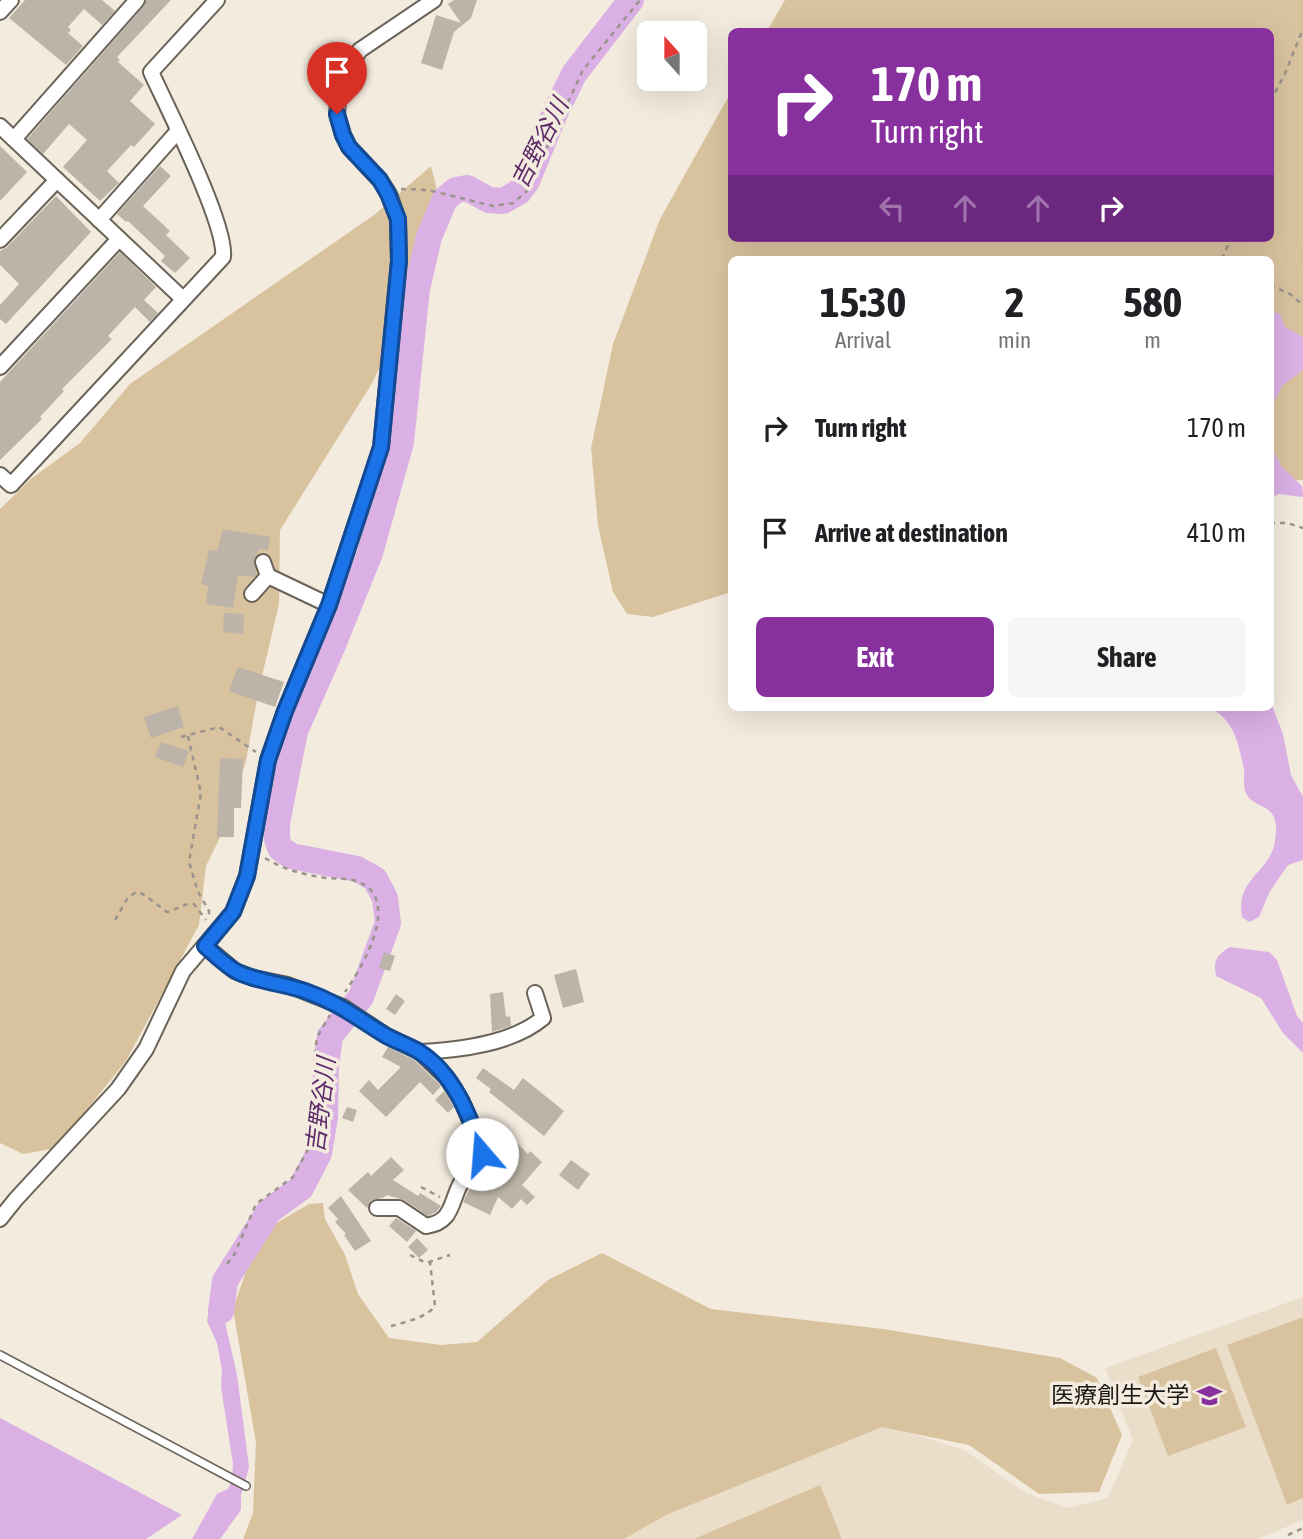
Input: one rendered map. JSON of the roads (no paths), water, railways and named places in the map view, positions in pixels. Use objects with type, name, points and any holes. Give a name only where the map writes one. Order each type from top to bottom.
[{"type":"street","points":[[0,12],[11,0]]},
{"type":"street","points":[[14,139],[137,0]]},
{"type":"street","points":[[0,475],[11,485],[223,257],[224,247],[213,212],[151,72],[217,0]]},
{"type":"street","points":[[0,1219],[118,1089],[146,1049],[183,971],[233,912],[247,876],[268,760],[285,711],[329,605],[381,447],[399,261],[398,219],[380,180],[349,147],[343,135],[337,114],[339,88],[360,50],[434,0]]},
{"type":"street","points":[[0,126],[183,299]]},
{"type":"street","points":[[99,220],[178,131]]},
{"type":"street","points":[[0,240],[57,180]]},
{"type":"street","points":[[0,366],[120,239]]},
{"type":"street","points":[[252,594],[265,569],[329,605]]},
{"type":"street","points":[[205,946],[235,971],[288,985],[345,1008],[385,1035],[420,1052],[447,1078],[461,1100],[482,1154],[462,1182],[442,1222],[426,1226],[399,1208],[377,1208]]},
{"type":"street","points":[[420,1052],[461,1049],[517,1035],[531,1028],[543,1018],[535,993]]},
{"type":"lane","points":[[0,1354],[246,1486]]},
{"type":"waterway","name":"吉野谷川","points":[[221,1311],[225,1281],[269,1211],[301,1188],[319,1153],[325,1117],[326,1066],[330,1036],[361,997],[388,923],[385,898],[375,879],[357,869],[291,856],[280,848],[277,823],[295,731],[370,553],[401,442],[417,289],[429,237],[445,199],[456,190],[467,188],[489,200],[503,201],[519,192],[527,181],[574,74],[631,0]]},
{"type":"place","name":"医療創生大学","points":[[1209,1395]]}]
